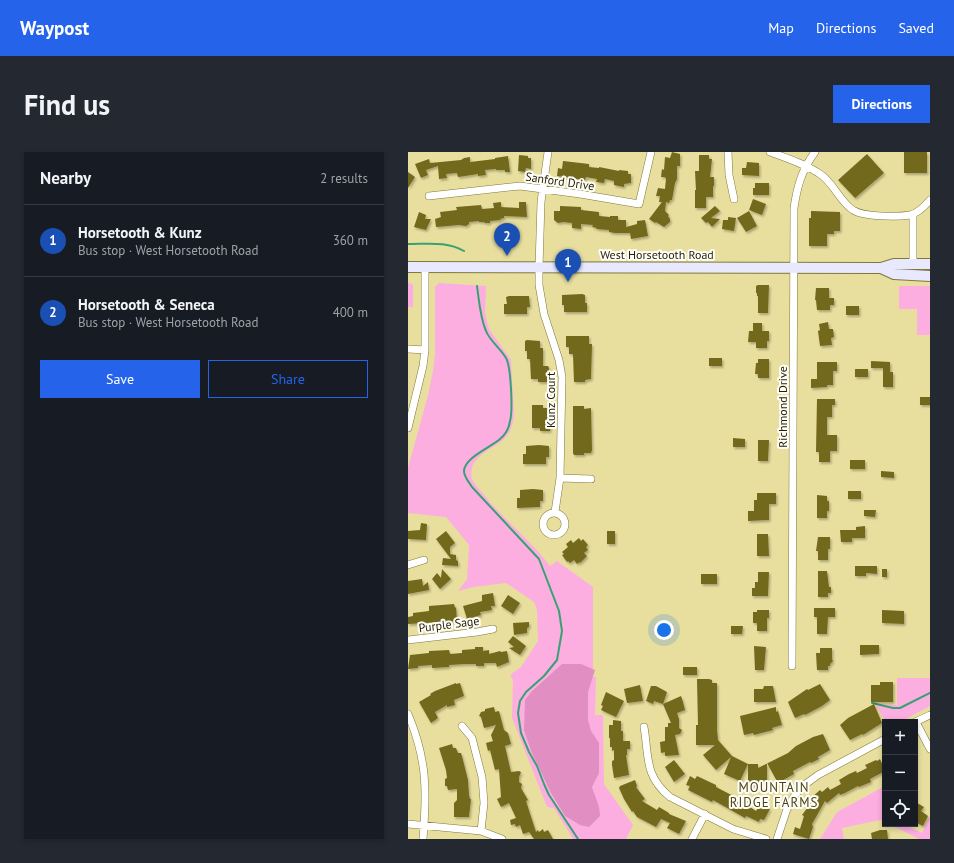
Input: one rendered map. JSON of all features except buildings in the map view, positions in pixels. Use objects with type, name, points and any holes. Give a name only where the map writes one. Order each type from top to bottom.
[{"type":"main road","name":"West Horsetooth Road","points":[[408,267],[881,268],[894,264],[930,264]]},
{"type":"main road","name":"West Horsetooth Road","points":[[881,268],[894,274],[930,276]]},
{"type":"street","name":"Kunz Court","points":[[548,152],[540,220],[539,285],[544,314],[560,360],[562,372],[560,478],[555,512]]},
{"type":"street","name":"Sanford Drive","points":[[429,196],[520,186],[639,204],[651,152]]},
{"type":"street","points":[[728,152],[729,176],[734,199]]},
{"type":"street","points":[[770,152],[821,174],[845,203],[854,211],[864,215],[885,216],[913,214],[930,200]]},
{"type":"street","name":"Richmond Drive","points":[[792,666],[794,208],[800,180],[805,166],[816,152]]},
{"type":"street","points":[[913,214],[913,264]]},
{"type":"street","points":[[408,426],[422,376],[425,350],[425,267]]},
{"type":"street","points":[[408,349],[425,350]]},
{"type":"street","points":[[560,478],[591,479]]},
{"type":"street","points":[[408,565],[424,560]]},
{"type":"street","name":"Purple Sage","points":[[408,640],[493,629]]},
{"type":"street","points":[[918,721],[930,715]]},
{"type":"street","points":[[409,719],[421,752],[424,772],[426,801],[423,839]]},
{"type":"street","points":[[462,726],[472,738],[482,777],[484,803],[481,831]]},
{"type":"street","points":[[644,727],[648,765],[654,780],[670,797],[740,832],[766,839]]},
{"type":"street","points":[[918,727],[930,749]]},
{"type":"street","points":[[777,839],[787,809],[803,786],[818,775],[882,740]]},
{"type":"street","points":[[692,839],[705,814]]},
{"type":"street","points":[[408,824],[481,831],[502,839]]},
{"type":"shaded area","points":[[408,283],[413,285],[413,307],[408,307]]},
{"type":"shaded area","points":[[439,283],[486,286],[485,313],[489,329],[511,360],[514,417],[512,426],[504,439],[475,461],[471,471],[472,479],[476,486],[493,505],[535,548],[550,566],[557,561],[593,587],[593,677],[596,677],[595,715],[603,715],[604,784],[633,825],[626,839],[573,839],[554,808],[547,807],[512,718],[513,680],[510,675],[521,667],[538,641],[537,610],[534,602],[506,583],[474,587],[458,591],[467,579],[469,545],[446,517],[408,513],[408,468],[433,371],[435,354],[435,287]]},
{"type":"shaded area","points":[[899,286],[930,286],[930,335],[917,335],[917,309],[899,309]]},
{"type":"shaded area","points":[[562,664],[581,664],[595,670],[588,692],[588,720],[591,731],[599,743],[599,773],[592,787],[600,816],[589,827],[580,825],[565,816],[551,793],[531,751],[524,730],[525,700],[532,691]]},
{"type":"shaded area","points":[[897,678],[930,678],[930,706],[906,719],[884,719],[875,704],[897,705]]},
{"type":"shaded area","points":[[882,788],[882,821],[842,828],[844,839],[820,839],[837,812]]},
{"type":"shaded area","points":[[930,816],[930,839],[919,839],[895,827],[909,827],[922,833]]},
{"type":"waterway","points":[[408,244],[444,244],[464,251]]},
{"type":"waterway","points":[[477,286],[481,314],[486,331],[504,354],[508,363],[511,389],[511,416],[509,426],[504,435],[473,457],[465,466],[464,473],[472,487],[539,559],[559,611],[562,631],[557,660],[544,676],[526,692],[520,701],[518,713],[521,733],[549,795],[578,839]]},
{"type":"waterway","points":[[872,703],[893,708],[900,708],[930,693]]},
{"type":"place","name":"Horsetooth & Seneca","points":[[507,256]]},
{"type":"place","name":"Horsetooth & Kunz","points":[[568,282]]},
{"type":"district","name":"MOUNTAIN RIDGE FARMS","points":[[774,794]]}]
